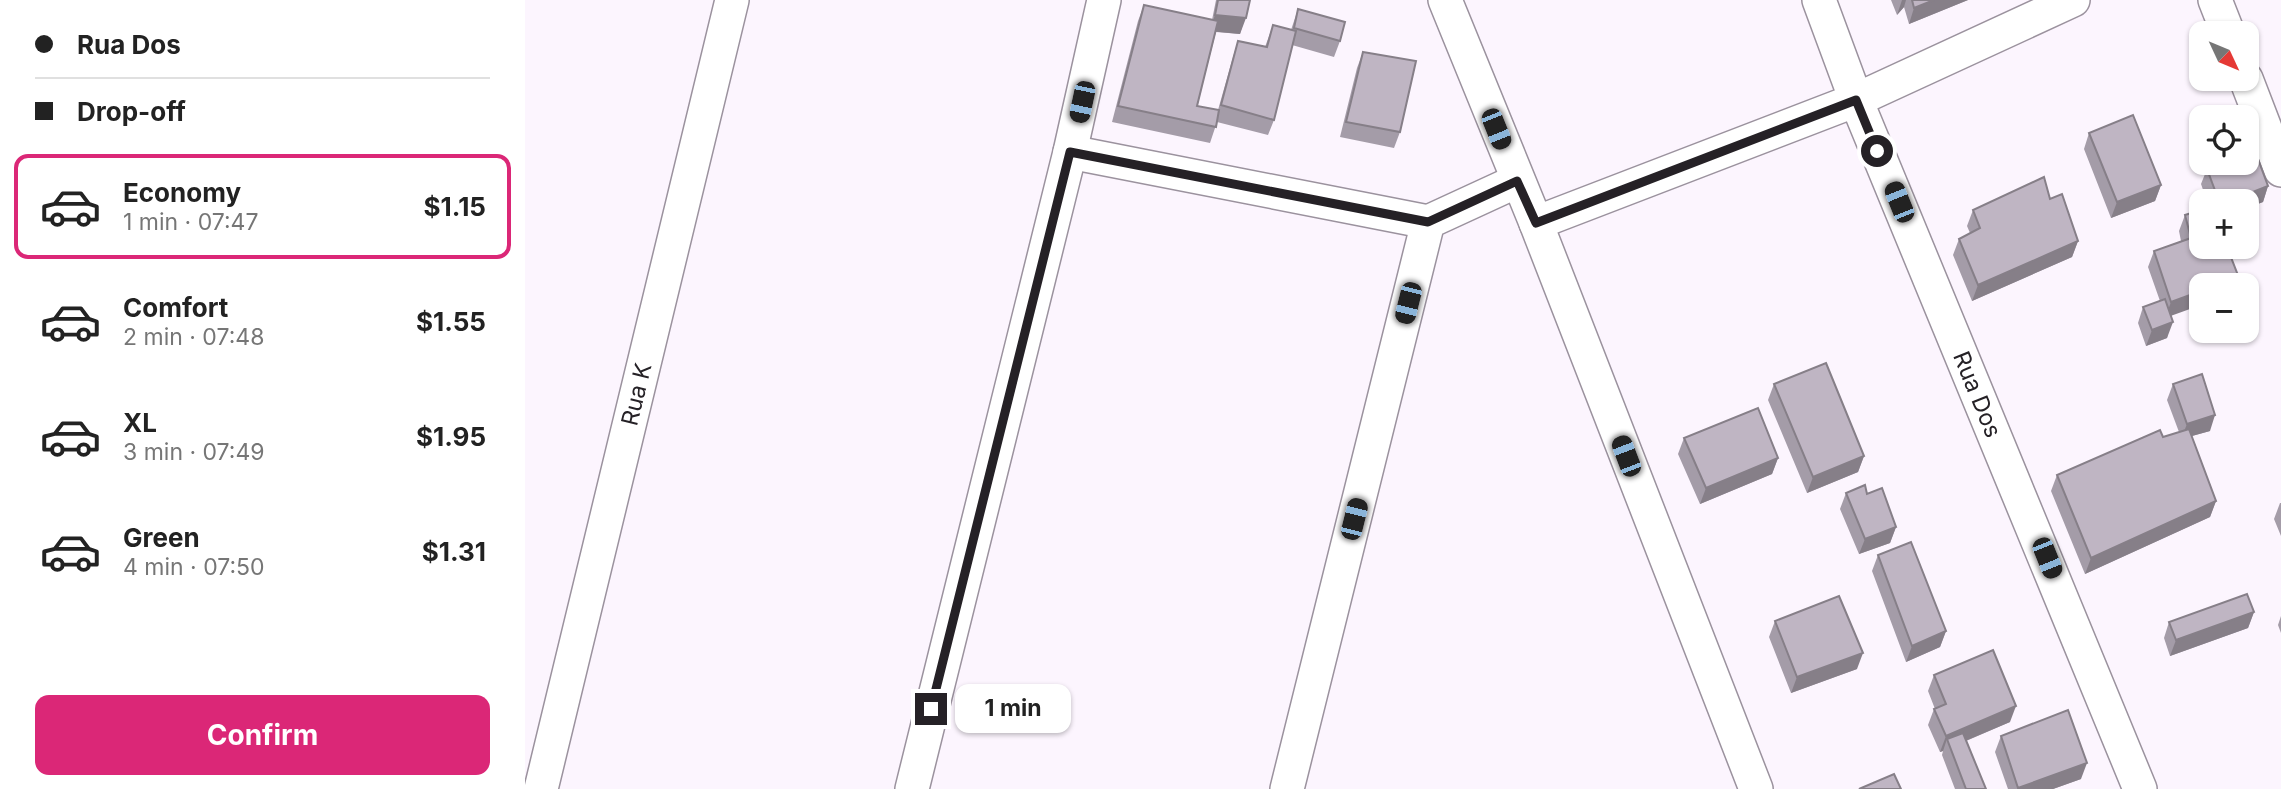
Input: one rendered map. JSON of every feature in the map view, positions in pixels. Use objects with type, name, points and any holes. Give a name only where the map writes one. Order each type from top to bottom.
[{"type":"street","name":"Rua K","points":[[541,789],[732,0]]},
{"type":"street","points":[[912,789],[1070,152],[1104,0]]},
{"type":"street","points":[[1445,0],[1536,223],[1756,789]]},
{"type":"street","name":"Rua Dos","points":[[1819,0],[1856,100],[2140,789]]},
{"type":"street","points":[[1536,223],[1856,100],[2073,0]]},
{"type":"street","points":[[2215,0],[2223,21]]},
{"type":"street","points":[[2251,91],[2281,170]]},
{"type":"street","points":[[1070,152],[1428,222],[1517,181]]},
{"type":"street","points":[[1287,789],[1428,222]]},
{"type":"building","points":[[1218,0],[1250,0],[1246,18],[1215,15]]},
{"type":"building","points":[[1912,0],[1934,0],[1914,8]]},
{"type":"building","points":[[1144,5],[1218,21],[1197,106],[1219,110],[1216,127],[1118,106]]},
{"type":"building","points":[[1298,9],[1345,22],[1340,41],[1294,28]]},
{"type":"building","points":[[1273,25],[1296,31],[1274,120],[1221,105],[1238,41],[1267,47]]},
{"type":"building","points":[[1363,52],[1416,61],[1400,132],[1346,122]]},
{"type":"building","points":[[2133,115],[2161,185],[2117,202],[2089,133]]},
{"type":"building","points":[[2259,162],[2268,186],[2259,190],[2214,189],[2209,175],[2259,175]]},
{"type":"building","points":[[2044,177],[2050,199],[2062,194],[2078,241],[1978,285],[1959,239],[1980,228],[1973,210]]},
{"type":"building","points":[[2189,214],[2189,230],[2185,215]]},
{"type":"building","points":[[2189,239],[2189,259],[2232,259],[2237,273],[2189,273],[2189,295],[2171,302],[2154,251]]},
{"type":"building","points":[[2165,299],[2173,322],[2152,330],[2143,307]]},
{"type":"building","points":[[1826,363],[1864,456],[1813,477],[1774,384]]},
{"type":"building","points":[[2202,374],[2215,415],[2187,424],[2173,384]]},
{"type":"building","points":[[1758,408],[1778,458],[1706,488],[1684,438]]},
{"type":"building","points":[[2189,429],[2216,501],[2091,558],[2057,475],[2160,430],[2163,437]]},
{"type":"building","points":[[1865,485],[1867,494],[1882,488],[1896,527],[1865,539],[1846,493]]},
{"type":"building","points":[[1911,542],[1946,631],[1912,646],[1878,555]]},
{"type":"building","points":[[2247,594],[2254,612],[2176,640],[2169,622]]},
{"type":"building","points":[[1839,596],[1863,653],[1797,677],[1775,621]]},
{"type":"building","points":[[1993,650],[2016,706],[1946,736],[1934,709],[1946,704],[1934,675]]},
{"type":"building","points":[[2068,710],[2087,763],[2018,788],[2001,736]]},
{"type":"building","points":[[1963,733],[1986,789],[1966,789],[1947,739]]},
{"type":"building","points":[[1894,774],[1901,789],[1859,789]]},
{"type":"route","points":[[931,709],[1070,152],[1428,222],[1517,181],[1536,223],[1856,100],[1877,151]]}]
